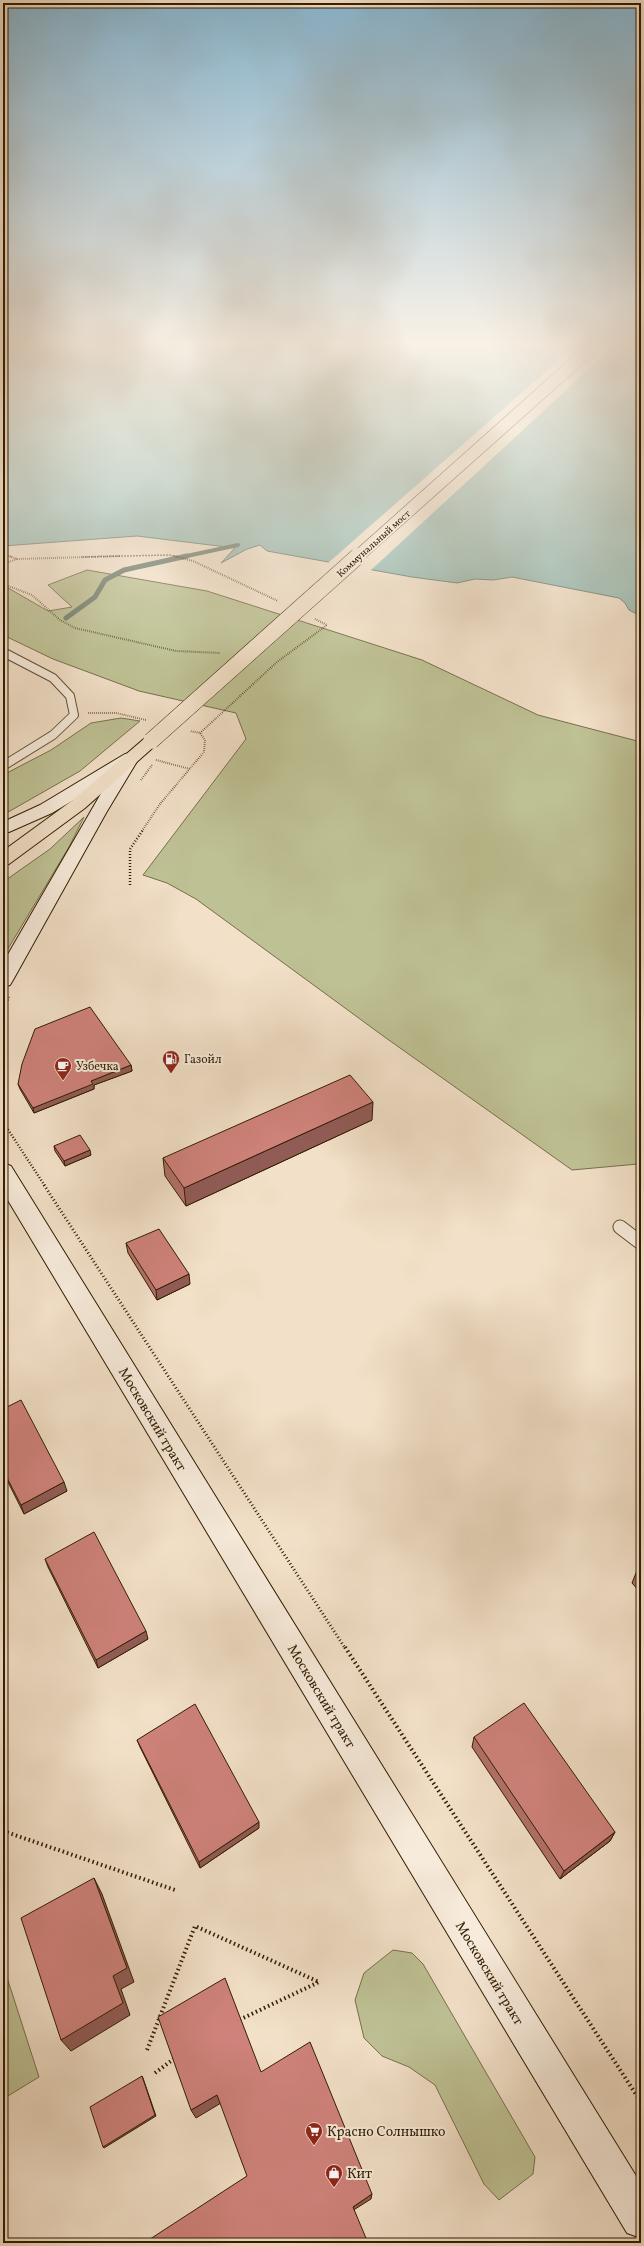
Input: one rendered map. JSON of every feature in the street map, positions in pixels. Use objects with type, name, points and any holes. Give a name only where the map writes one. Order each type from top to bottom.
[{"type":"main road","name":"Коммунальный мост","points":[[3,860],[78,804],[152,741],[477,451]]},
{"type":"main road","points":[[3,828],[46,809],[131,758]]},
{"type":"main road","points":[[3,980],[97,813],[131,758]]},
{"type":"main road","name":"Московский тракт","points":[[3,1172],[641,2220]]},
{"type":"lane","points":[[3,652],[53,678],[70,696],[74,713],[53,735],[3,766]]},
{"type":"lane","points":[[620,1227],[641,1242]]},
{"type":"path","points":[[3,554],[17,559]]},
{"type":"path","points":[[3,564],[17,559],[169,555],[193,561],[278,601]]},
{"type":"path","points":[[3,584],[32,595],[60,620],[75,628],[176,651],[227,654]]},
{"type":"path","points":[[200,733],[269,667],[305,638],[327,625],[313,618]]},
{"type":"path","points":[[74,713],[116,713],[146,720]]},
{"type":"path","points":[[130,885],[130,849],[160,804],[204,752],[205,740],[200,733],[185,729]]},
{"type":"path","points":[[156,760],[190,769]]},
{"type":"path","points":[[3,1122],[641,2102]]},
{"type":"path","points":[[3,1831],[175,1890]]},
{"type":"path","points":[[147,2050],[195,1926],[319,1982],[239,2020]]},
{"type":"path","points":[[155,2073],[175,2058]]},
{"type":"green space","points":[[87,570],[207,591],[422,660],[538,715],[641,742],[641,1162],[638,1164],[572,1170],[386,1038],[196,899],[167,883],[143,875],[246,739],[236,713],[139,691],[53,659],[3,635],[3,585],[48,611],[72,607],[48,585]]},
{"type":"green space","points":[[121,718],[140,721],[80,771],[3,815],[3,775],[51,750],[91,723]]},
{"type":"green space","points":[[84,817],[69,847],[3,957],[3,882],[50,849]]},
{"type":"green space","points":[[393,1950],[412,1953],[423,1964],[535,2157],[533,2174],[499,2200],[484,2184],[435,2085],[409,2067],[382,2056],[364,2038],[355,2000],[364,1973]]},
{"type":"green space","points":[[3,1965],[39,2077],[3,2099]]},
{"type":"water","points":[[3,451],[641,451],[641,616],[629,610],[625,603],[619,598],[512,577],[493,580],[475,579],[457,583],[412,577],[267,551],[260,545],[247,549],[221,563],[235,548],[137,536],[3,546]]},
{"type":"pier","points":[[456,451],[500,451],[370,571],[328,563]]},
{"type":"building","points":[[90,1007],[131,1065],[91,1081],[93,1084],[33,1108],[18,1084],[22,1064],[35,1029]]},
{"type":"building","points":[[350,1075],[373,1102],[184,1188],[163,1158]]},
{"type":"building","points":[[80,1135],[90,1150],[64,1161],[54,1146]]},
{"type":"building","points":[[159,1229],[189,1274],[156,1290],[126,1243]]},
{"type":"building","points":[[21,1400],[64,1482],[21,1505],[3,1470],[3,1409]]},
{"type":"building","points":[[94,1532],[146,1631],[96,1660],[45,1559]]},
{"type":"building","points":[[524,1703],[615,1832],[564,1871],[474,1737]]},
{"type":"building","points":[[195,1704],[259,1822],[199,1862],[137,1740]]},
{"type":"building","points":[[94,1878],[127,1968],[113,1976],[123,2003],[61,2040],[21,1918]]},
{"type":"building","points":[[225,1978],[261,2072],[310,2042],[372,2194],[353,2207],[368,2243],[144,2243],[247,2176],[217,2095],[191,2110],[158,2017]]},
{"type":"building","points":[[142,2076],[155,2115],[103,2147],[90,2107]]},
{"type":"waterway","points":[[182,557],[238,545]]},
{"type":"waterway","points":[[66,618],[95,597],[105,580],[124,570],[187,556]]},
{"type":"place","name":"Газойл","points":[[171,1074]]},
{"type":"place","name":"Узбечка","points":[[63,1081]]},
{"type":"place","name":"Красно Солнышко","points":[[314,2146]]},
{"type":"place","name":"Кит","points":[[334,2188]]}]
